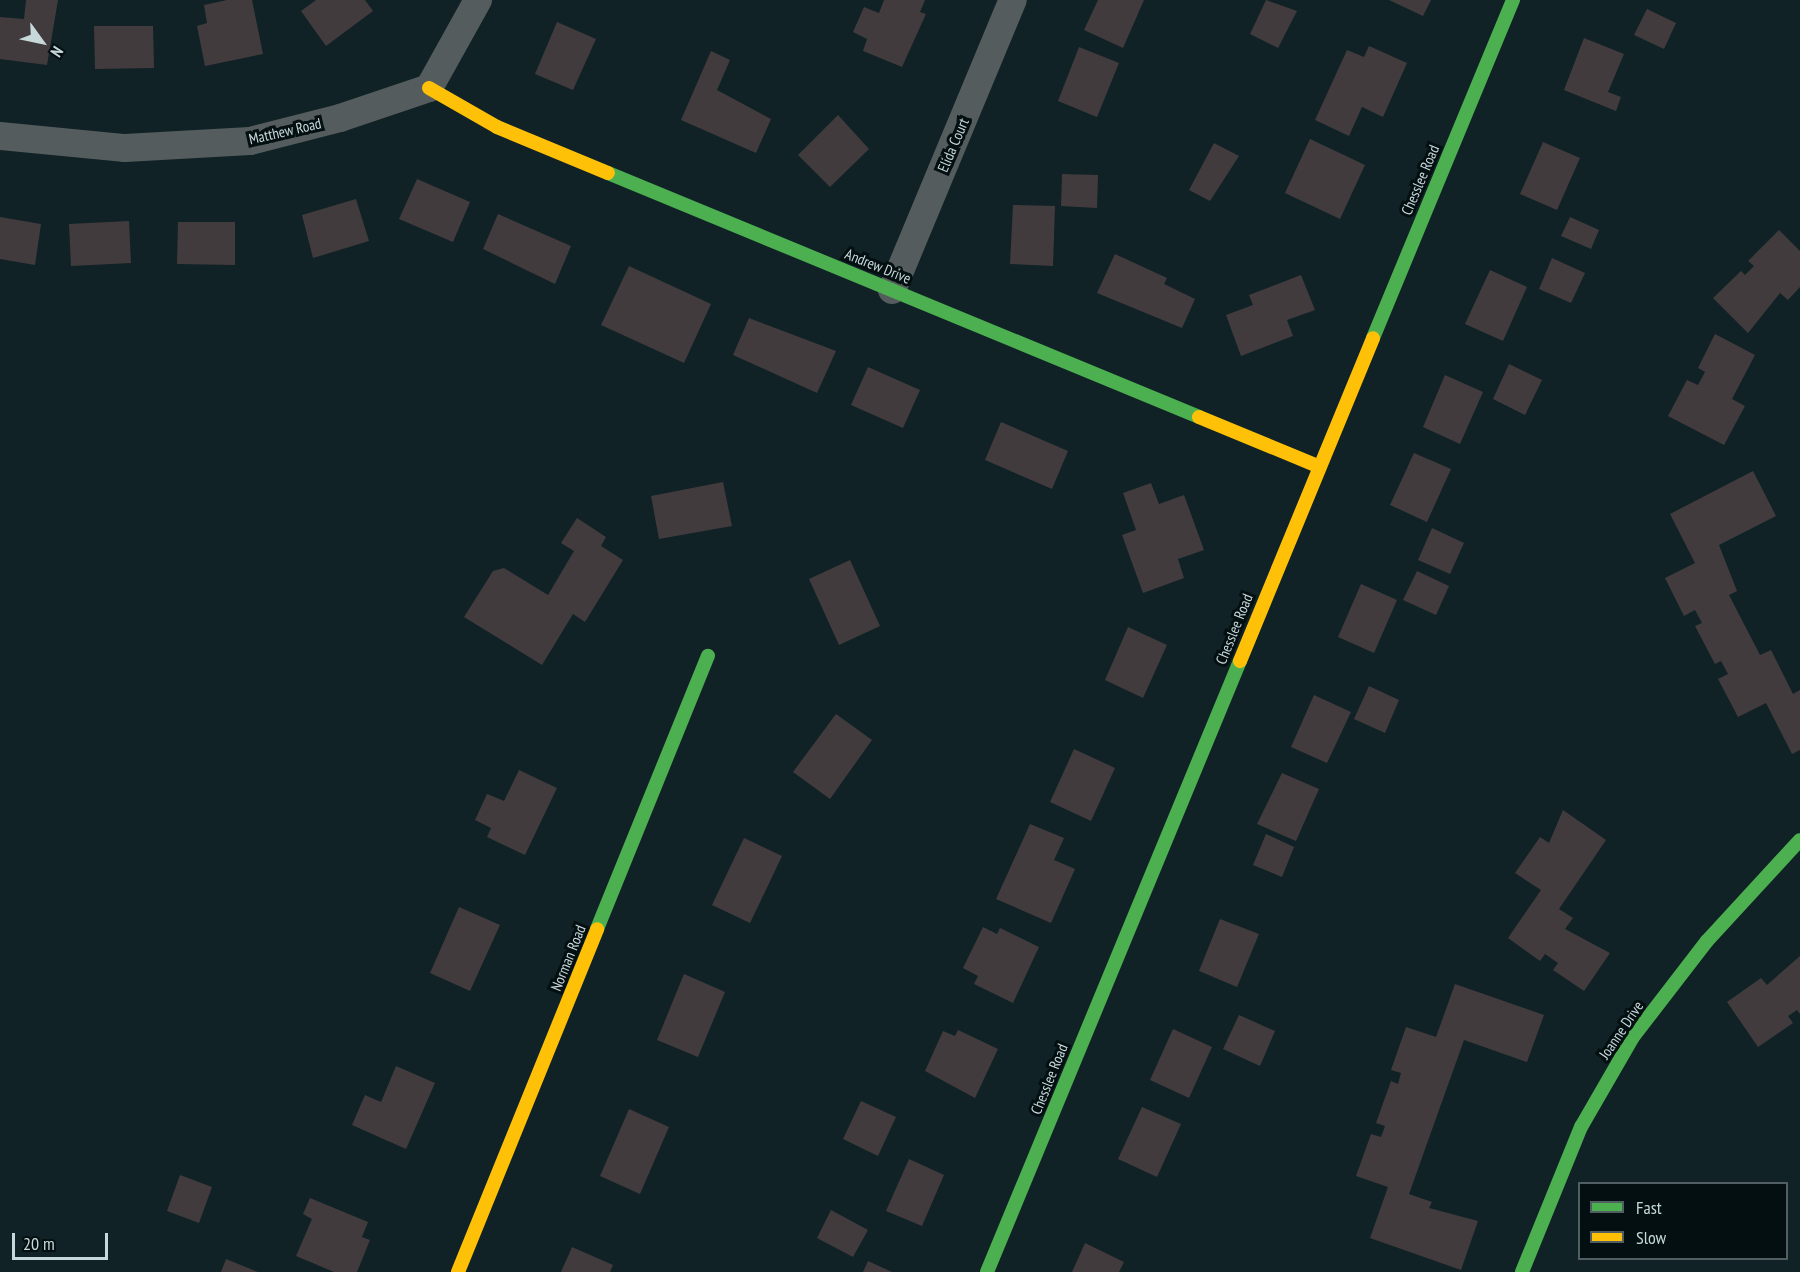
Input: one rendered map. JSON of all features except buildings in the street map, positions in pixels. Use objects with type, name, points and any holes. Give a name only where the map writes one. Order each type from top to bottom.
[{"type":"street","points":[[429,88],[478,0]]},
{"type":"street","name":"Elida Court","points":[[892,290],[1013,0]]},
{"type":"street","name":"Chesslee Road","points":[[987,1272],[1318,466],[1513,0]]},
{"type":"street","name":"Matthew Road","points":[[0,136],[125,148],[250,141],[429,88]]},
{"type":"street","name":"Andrew Drive","points":[[429,88],[497,127],[1318,466]]},
{"type":"street","name":"Norman Road","points":[[458,1272],[708,656]]},
{"type":"street","name":"Joanne Drive","points":[[1522,1272],[1581,1127],[1633,1036],[1707,941],[1800,840]]},
{"type":"traffic: fast","points":[[1373,338],[1513,0]]},
{"type":"traffic: fast","points":[[608,173],[1199,417]]},
{"type":"traffic: fast","points":[[597,929],[708,656]]},
{"type":"traffic: fast","points":[[987,1272],[1240,661]]},
{"type":"traffic: fast","points":[[1522,1272],[1581,1127],[1633,1037],[1707,941],[1800,840]]},
{"type":"traffic: slow","points":[[429,88],[497,127],[608,173]]},
{"type":"traffic: slow","points":[[1240,661],[1373,338]]},
{"type":"traffic: slow","points":[[1199,417],[1318,466]]},
{"type":"traffic: slow","points":[[458,1272],[597,929]]}]
